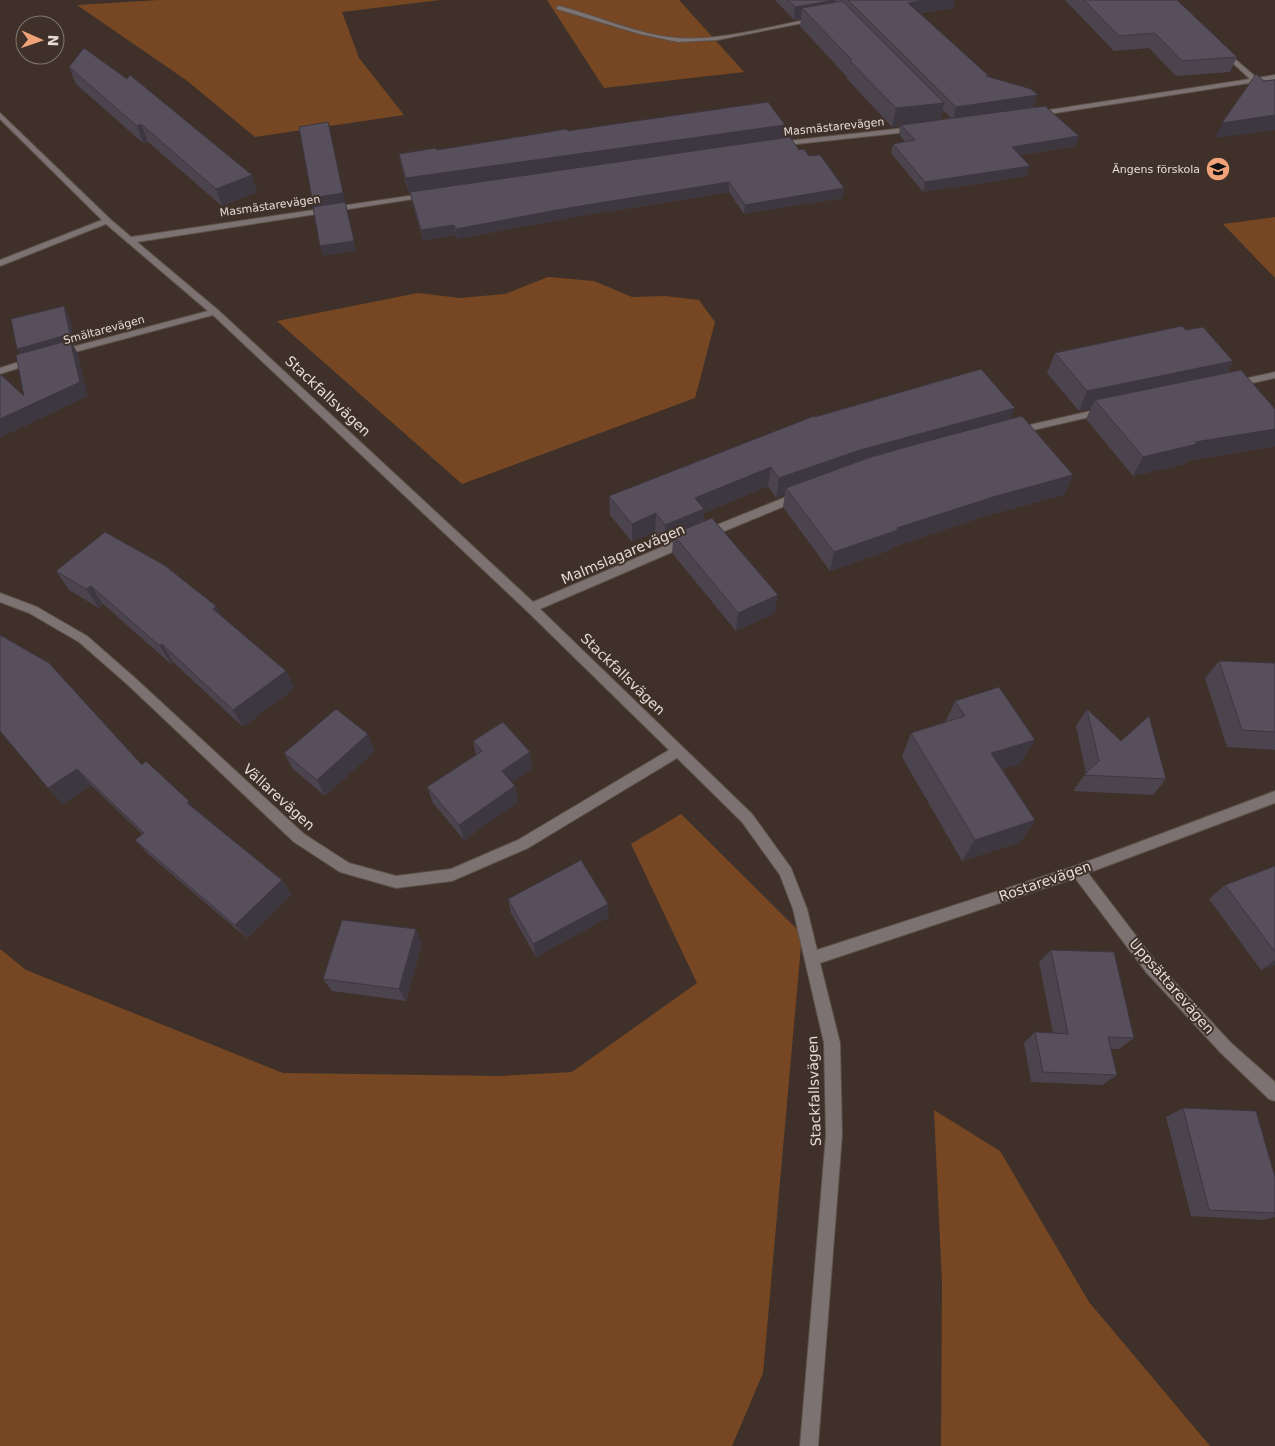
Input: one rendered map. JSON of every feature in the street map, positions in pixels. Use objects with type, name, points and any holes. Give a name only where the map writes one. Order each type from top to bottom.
[{"type":"street","points":[[560,8],[642,33],[678,40],[717,38],[822,18]]},
{"type":"street","points":[[1215,43],[1256,80]]},
{"type":"street","points":[[1031,114],[1275,78]]},
{"type":"street","name":"Stackfallsvägen","points":[[0,115],[108,221],[215,312],[531,608],[747,818],[786,872],[800,909],[832,1043],[834,1135],[809,1446]]},
{"type":"street","name":"Masmästarevägen","points":[[765,146],[922,128]]},
{"type":"street","name":"Masmästarevägen","points":[[130,240],[439,193]]},
{"type":"street","points":[[0,263],[108,221]]},
{"type":"street","name":"Smältarevägen","points":[[0,371],[48,356],[215,312]]},
{"type":"street","points":[[1219,387],[1275,375]]},
{"type":"street","points":[[1008,433],[1117,408]]},
{"type":"street","name":"Malmslagarevägen","points":[[531,608],[809,492]]},
{"type":"street","name":"Vällarevägen","points":[[0,597],[33,610],[83,639],[131,681],[299,838],[346,868],[396,882],[452,876],[523,844],[679,751]]},
{"type":"street","name":"Rostarevägen","points":[[812,958],[1078,871],[1275,797]]},
{"type":"street","name":"Uppsättarevägen","points":[[1078,871],[1151,967],[1226,1048],[1275,1093]]},
{"type":"shaded area","points":[[160,0],[440,0],[342,12],[359,58],[404,115],[255,137],[186,80],[77,5]]},
{"type":"shaded area","points":[[547,0],[679,0],[744,72],[604,88]]},
{"type":"shaded area","points":[[1275,217],[1275,278],[1223,224]]},
{"type":"shaded area","points":[[548,277],[594,281],[632,297],[665,296],[699,300],[715,322],[695,398],[462,484],[277,321],[418,293],[460,298],[505,294]]},
{"type":"shaded area","points":[[681,814],[802,934],[763,1373],[732,1446],[0,1446],[0,949],[26,970],[283,1073],[500,1076],[572,1072],[697,983],[631,844]]},
{"type":"shaded area","points":[[934,1110],[1000,1151],[1089,1302],[1210,1446],[941,1446],[942,1283]]},
{"type":"building","points":[[788,0],[835,0],[795,7]]},
{"type":"building","points":[[848,0],[926,0],[908,3],[989,76],[986,76],[1031,89],[1038,95],[956,107]]},
{"type":"building","points":[[1084,0],[1177,0],[1237,57],[1182,61],[1155,33],[1119,36]]},
{"type":"building","points":[[842,1],[944,103],[896,108],[802,8]]},
{"type":"building","points":[[84,48],[127,79],[130,75],[252,175],[216,189],[141,124],[137,126],[69,67]]},
{"type":"building","points":[[1256,74],[1264,81],[1275,80],[1275,115],[1222,123]]},
{"type":"building","points":[[768,102],[785,125],[406,178],[399,154],[436,148],[437,150],[567,129],[568,131]]},
{"type":"building","points":[[1045,106],[1079,136],[1012,147],[1030,166],[925,182],[893,144],[915,140],[901,125]]},
{"type":"building","points":[[328,122],[343,193],[312,198],[299,127]]},
{"type":"building","points":[[790,137],[799,150],[804,149],[809,156],[820,155],[844,188],[745,205],[729,182],[568,208],[456,229],[454,225],[421,230],[410,192]]},
{"type":"building","points":[[345,202],[354,241],[320,246],[313,207]]},
{"type":"building","points":[[64,306],[70,334],[17,349],[11,319]]},
{"type":"building","points":[[1182,326],[1186,330],[1203,327],[1233,361],[1087,391],[1055,353]]},
{"type":"building","points":[[70,340],[80,382],[0,419],[0,374],[24,396],[16,355]]},
{"type":"building","points":[[981,369],[1015,408],[860,450],[779,478],[771,467],[695,498],[704,509],[665,525],[656,513],[632,524],[609,496],[814,416]]},
{"type":"building","points":[[1241,370],[1275,409],[1275,429],[1195,442],[1197,444],[1143,457],[1095,400]]},
{"type":"building","points":[[1022,416],[1073,475],[993,497],[897,528],[898,530],[834,552],[786,488],[868,458]]},
{"type":"building","points":[[712,518],[778,595],[738,613],[673,534]]},
{"type":"building","points":[[105,532],[164,565],[216,606],[213,609],[286,671],[233,710],[162,644],[160,646],[91,586],[86,589],[56,571]]},
{"type":"building","points":[[0,635],[49,663],[142,765],[146,761],[189,801],[187,803],[282,880],[235,925],[135,840],[144,833],[77,769],[48,788],[0,731]]},
{"type":"building","points":[[1219,661],[1275,663],[1275,732],[1242,730]]},
{"type":"building","points":[[999,687],[1035,740],[991,753],[1035,820],[975,840],[911,733],[965,716],[955,701]]},
{"type":"building","points":[[336,709],[368,734],[317,780],[284,753]]},
{"type":"building","points":[[1087,709],[1121,741],[1149,716],[1166,779],[1084,775],[1099,761]]},
{"type":"building","points":[[503,722],[530,752],[502,771],[515,786],[459,825],[427,787],[482,751],[473,741]]},
{"type":"building","points":[[581,860],[608,904],[533,944],[508,899]]},
{"type":"building","points":[[1275,866],[1275,952],[1225,885]]},
{"type":"building","points":[[342,920],[416,929],[399,989],[323,979]]},
{"type":"building","points":[[1051,950],[1114,952],[1134,1038],[1108,1037],[1117,1075],[1043,1072],[1035,1032],[1068,1034]]},
{"type":"building","points":[[1183,1108],[1256,1111],[1275,1177],[1275,1213],[1209,1210]]},
{"type":"place","name":"Ängens förskola","points":[[1218,169]]}]
